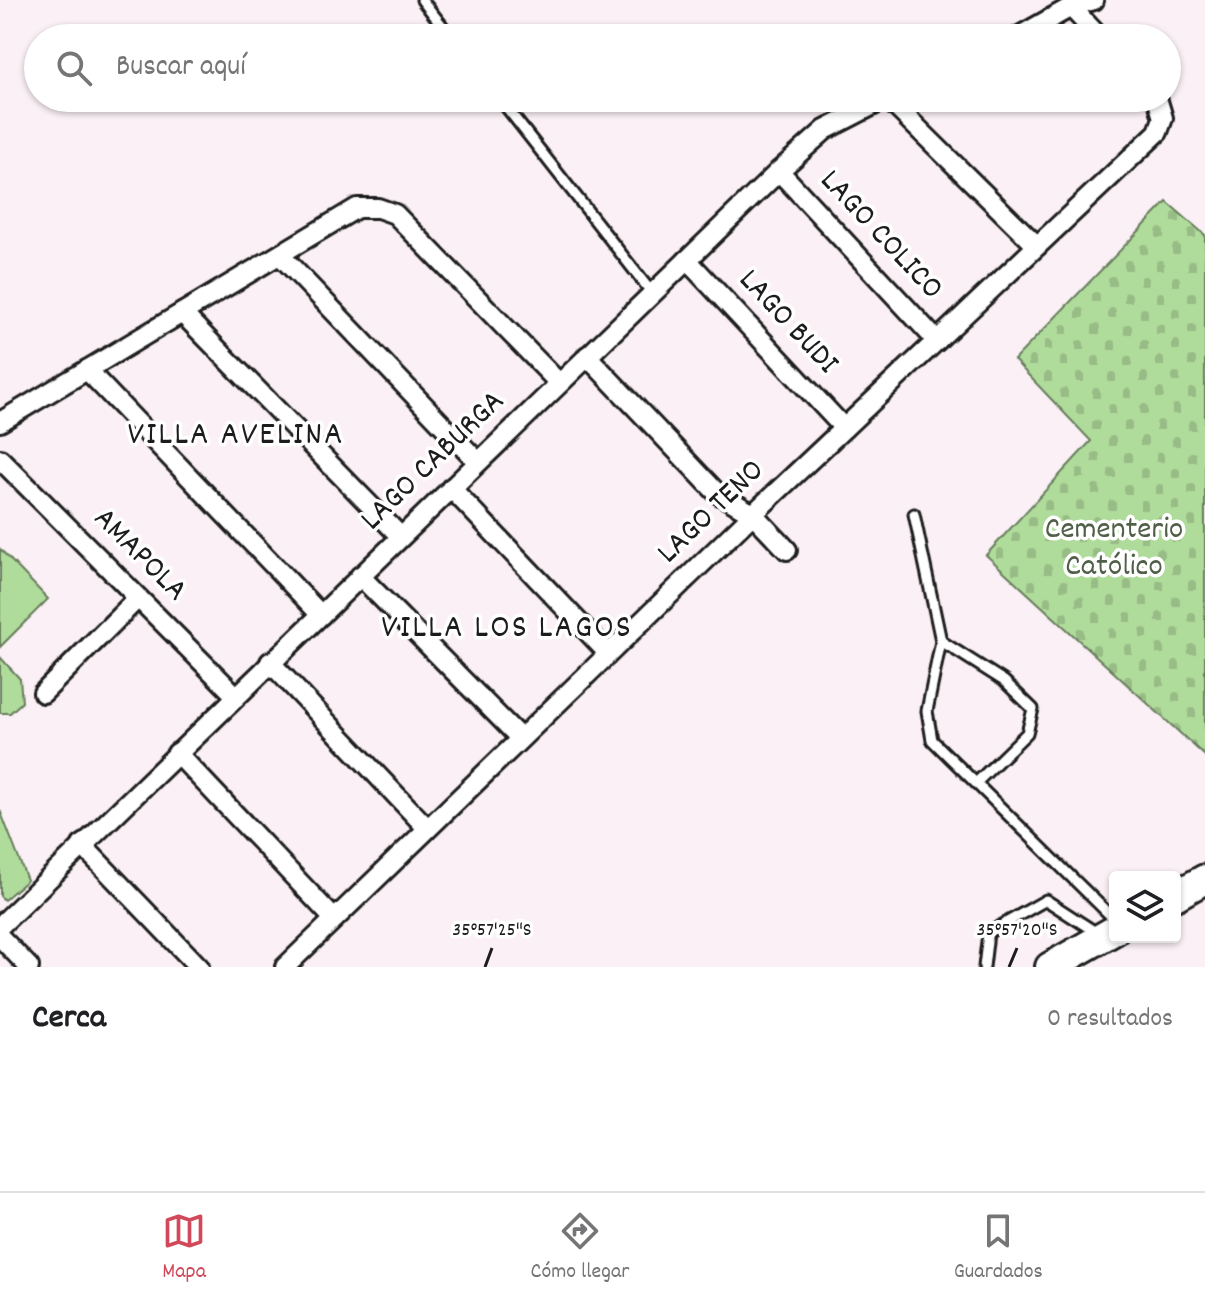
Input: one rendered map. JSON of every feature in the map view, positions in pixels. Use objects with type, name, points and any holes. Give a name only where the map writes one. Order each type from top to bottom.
[{"type":"main road","points":[[1181,893],[1205,879]]},
{"type":"main road","points":[[1050,967],[1109,930]]},
{"type":"street","points":[[1041,24],[1071,7],[1094,0]]},
{"type":"street","points":[[1071,7],[1087,24]]},
{"type":"street","name":"LAGO CABURGA","points":[[2,924],[779,171],[813,139],[857,112]]},
{"type":"street","points":[[901,112],[1037,246]]},
{"type":"street","name":"LAGO TENO","points":[[285,967],[753,514],[1158,132],[1163,118],[1161,112]]},
{"type":"street","name":"LAGO COLICO","points":[[779,171],[937,341]]},
{"type":"street","points":[[0,422],[357,208],[378,208],[395,214],[559,383]]},
{"type":"street","points":[[280,255],[477,461]]},
{"type":"street","name":"LAGO BUDI","points":[[687,260],[844,428]]},
{"type":"street","points":[[182,313],[400,536]]},
{"type":"street","points":[[587,356],[717,493],[753,514],[787,550]]},
{"type":"street","points":[[87,370],[321,615]]},
{"type":"street","name":"AMAPOLA","points":[[0,459],[236,696]]},
{"type":"street","points":[[451,488],[608,653]]},
{"type":"street","points":[[360,576],[520,738]]},
{"type":"street","points":[[43,693],[138,598]]},
{"type":"street","points":[[270,662],[427,828]]},
{"type":"street","points":[[177,753],[334,919]]},
{"type":"street","points":[[82,845],[199,967]]},
{"type":"street","points":[[2,924],[29,967]]},
{"type":"lane","points":[[422,0],[441,24]]},
{"type":"lane","points":[[510,112],[652,293]]},
{"type":"lane","points":[[914,514],[941,641],[927,711],[932,740],[977,782],[1109,927]]},
{"type":"lane","points":[[941,641],[1004,681],[1033,709],[1027,733],[977,782]]},
{"type":"lane","points":[[984,967],[988,933],[1046,900],[1109,928]]},
{"type":"green space","name":"Cementerio Católico","points":[[1167,202],[1205,235],[1205,756],[986,555],[1091,441],[1014,360]]},
{"type":"green space","points":[[0,549],[48,599],[0,647]]},
{"type":"green space","points":[[0,657],[20,679],[22,702],[10,713],[0,713]]},
{"type":"green space","points":[[0,810],[27,880],[4,900],[0,896]]},
{"type":"district","name":"VILLA AVELINA","points":[[236,436]]},
{"type":"district","name":"VILLA LOS LAGOS","points":[[507,629]]}]
